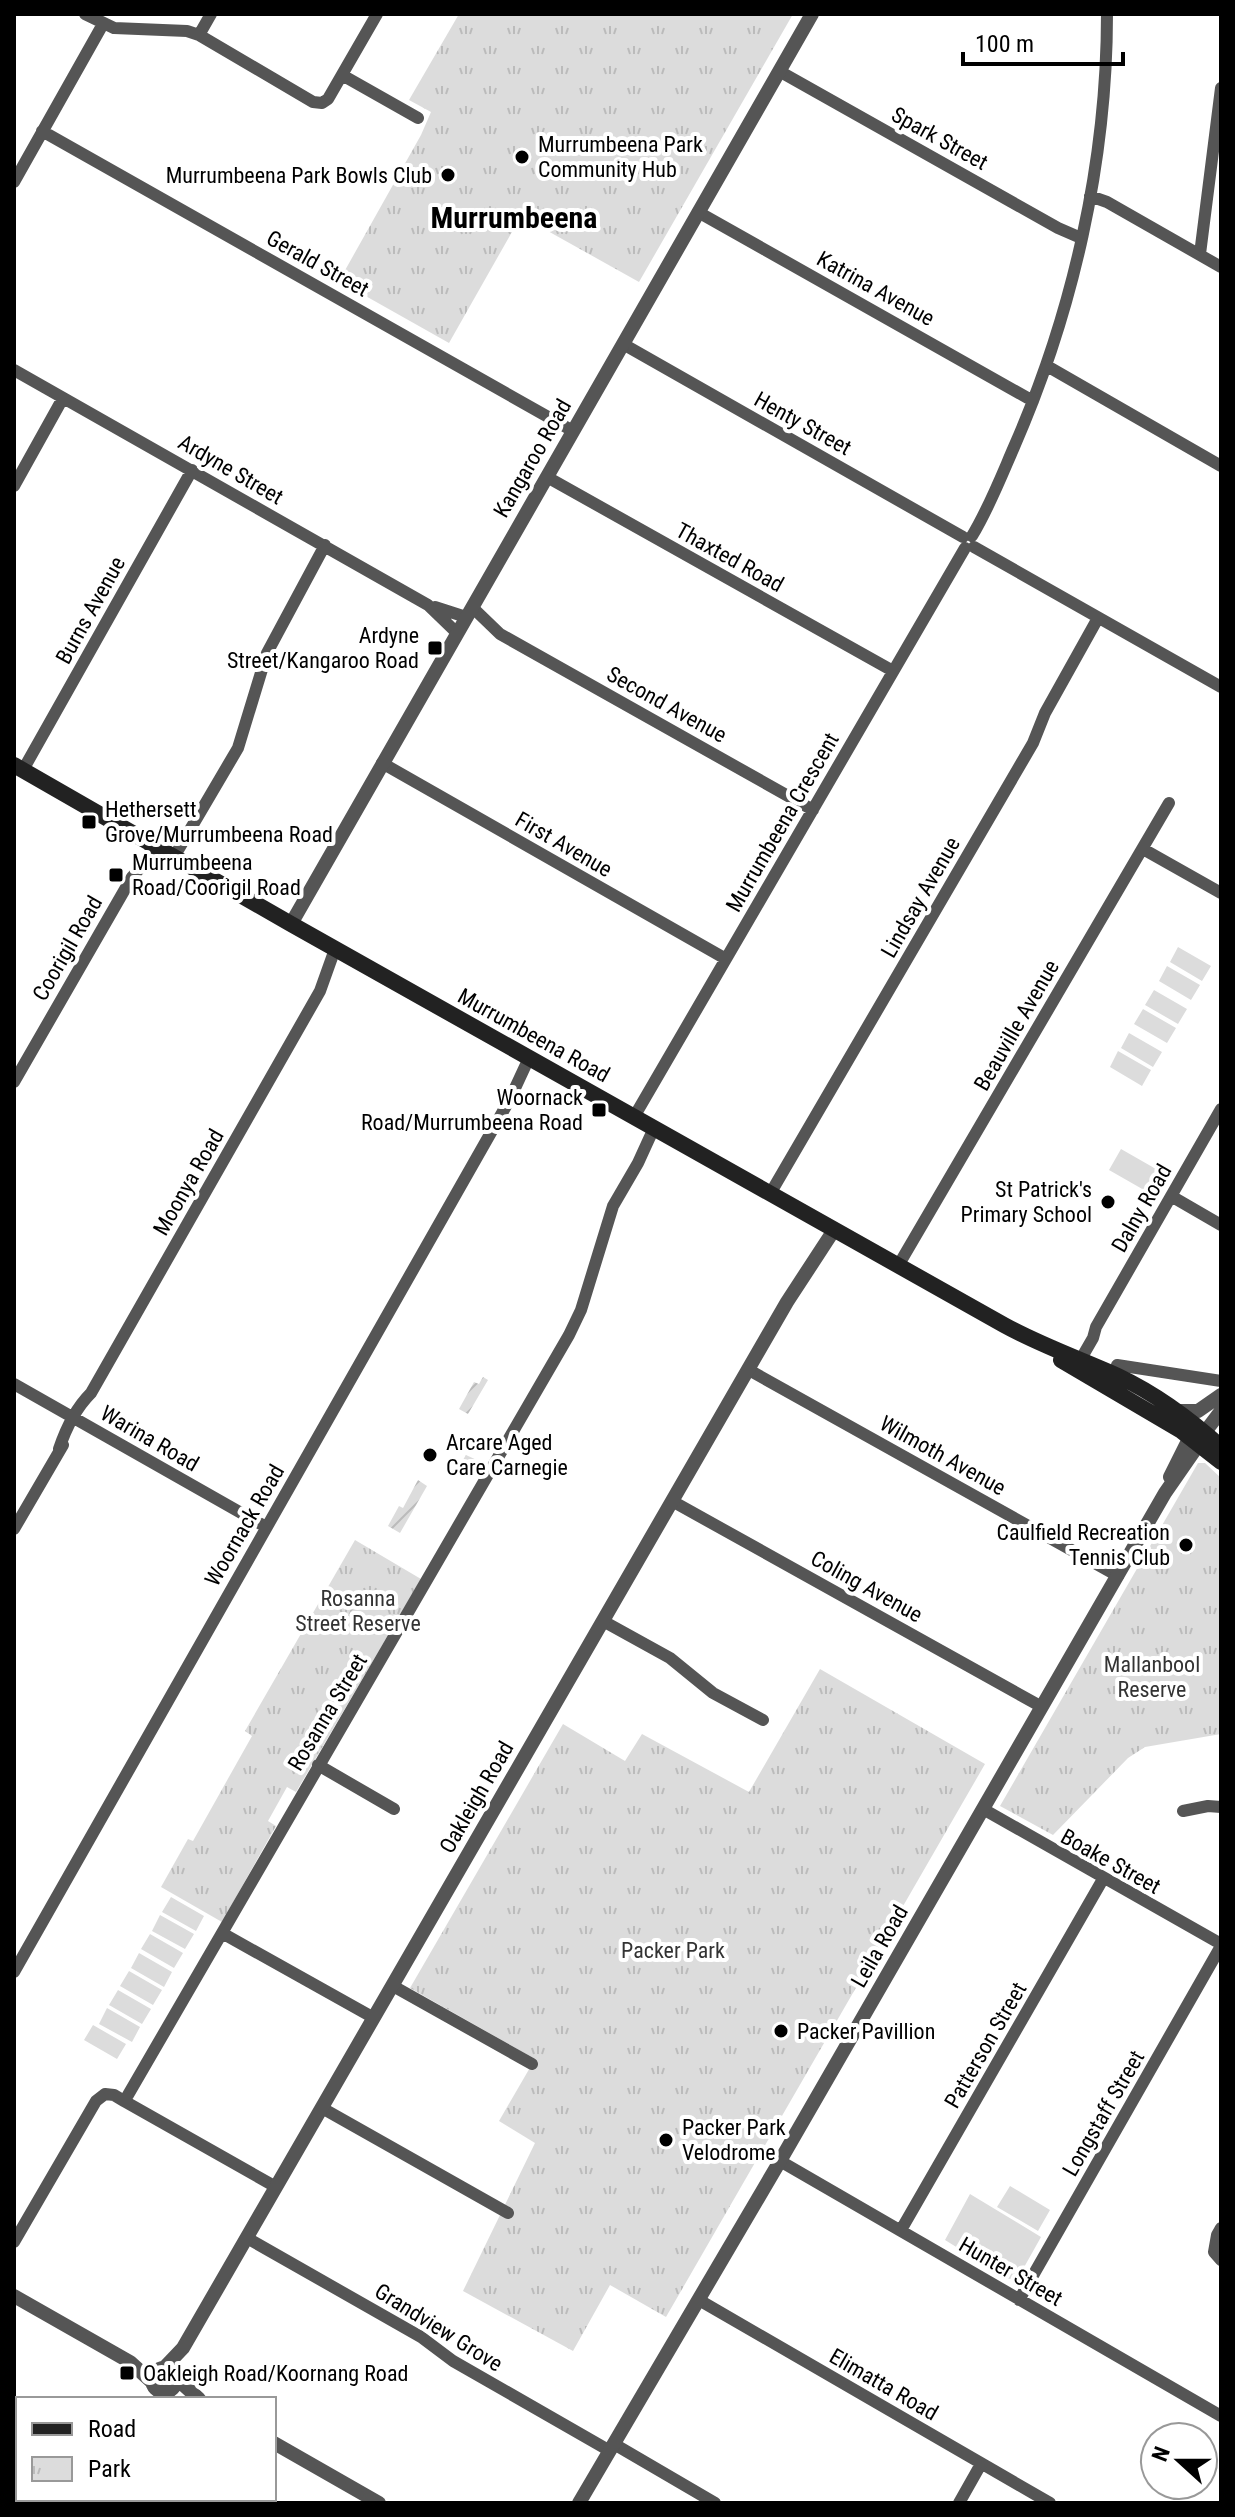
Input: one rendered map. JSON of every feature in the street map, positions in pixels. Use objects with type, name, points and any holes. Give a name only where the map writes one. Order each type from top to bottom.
[{"type":"main road","name":"Murrumbeena Road","points":[[18,768],[1221,1446]]},
{"type":"main road","name":"Murrumbeena Road","points":[[1074,1363],[1121,1378],[1178,1411],[1204,1435],[1221,1462]]},
{"type":"street","points":[[85,14],[114,28],[187,31],[199,35],[313,102],[322,103],[328,99],[377,14]]},
{"type":"street","points":[[199,35],[211,14]]},
{"type":"street","name":"Kangaroo Road","points":[[291,924],[812,14]]},
{"type":"street","name":"Murrumbeena Crescent","points":[[634,1117],[989,504],[1047,366],[1081,238],[1102,108],[1107,14]]},
{"type":"street","points":[[15,177],[103,24]]},
{"type":"street","name":"Spark Street","points":[[779,71],[1068,234],[1081,238]]},
{"type":"street","points":[[342,75],[418,118]]},
{"type":"street","points":[[1200,254],[1221,88]]},
{"type":"street","name":"Gerald Street","points":[[42,131],[573,431]]},
{"type":"street","points":[[1090,196],[1107,202],[1221,267]]},
{"type":"street","name":"Katrina Avenue","points":[[698,212],[1033,401]]},
{"type":"street","name":"Henty Street","points":[[623,344],[1221,687]]},
{"type":"street","points":[[1047,366],[1221,466]]},
{"type":"street","name":"Ardyne Street","points":[[14,370],[428,605],[464,621]]},
{"type":"street","points":[[14,486],[63,398]]},
{"type":"street","name":"Burns Avenue","points":[[18,768],[192,470]]},
{"type":"street","name":"Thaxted Road","points":[[547,477],[893,671]]},
{"type":"street","points":[[174,857],[238,748],[267,653],[325,545]]},
{"type":"street","name":"Lindsay Avenue","points":[[770,1194],[1033,743],[1045,713],[1098,618]]},
{"type":"street","name":"Second Avenue","points":[[464,621],[482,619],[500,634],[813,810]]},
{"type":"street","name":"Second Avenue","points":[[464,621],[500,634]]},
{"type":"street","name":"First Avenue","points":[[382,763],[726,959]]},
{"type":"street","name":"Beauville Avenue","points":[[898,1266],[1169,803]]},
{"type":"street","name":"Coorigil Road","points":[[16,1072],[132,877],[135,862],[150,844]]},
{"type":"street","points":[[1143,849],[1221,893]]},
{"type":"street","name":"Moonya Road","points":[[14,1529],[76,1419],[89,1404],[91,1393],[340,952]]},
{"type":"street","name":"Woornack Road","points":[[14,1972],[532,1060]]},
{"type":"street","name":"Dalny Road","points":[[1074,1363],[1088,1334],[1096,1327],[1221,1109]]},
{"type":"street","name":"Rosanna Street","points":[[124,2101],[577,1321],[610,1214],[638,1163],[648,1153],[658,1130]]},
{"type":"street","points":[[1171,1196],[1221,1225]]},
{"type":"street","name":"Oakleigh Road","points":[[149,2397],[163,2382],[183,2348],[830,1227]]},
{"type":"street","points":[[1117,1365],[1221,1381]]},
{"type":"street","name":"Wilmoth Avenue","points":[[749,1370],[1118,1576]]},
{"type":"street","name":"Warina Road","points":[[14,1384],[266,1527]]},
{"type":"street","points":[[1178,1411],[1198,1411],[1221,1395]]},
{"type":"street","name":"Leila Road","points":[[579,2503],[1165,1493],[1221,1411]]},
{"type":"street","name":"Coling Avenue","points":[[672,1501],[1042,1707]]},
{"type":"street","points":[[603,1621],[670,1658],[713,1693],[763,1720]]},
{"type":"street","points":[[318,1765],[394,1809]]},
{"type":"street","points":[[1183,1811],[1221,1807]]},
{"type":"street","name":"Boake Street","points":[[983,1809],[1221,1945]]},
{"type":"street","name":"Patterson Street","points":[[901,2230],[1103,1879]]},
{"type":"street","points":[[222,1933],[374,2018]]},
{"type":"street","name":"Longstaff Street","points":[[1019,2300],[1221,1945]]},
{"type":"street","points":[[393,1986],[532,2064]]},
{"type":"street","points":[[14,2242],[96,2101],[105,2094],[114,2095],[276,2187]]},
{"type":"street","points":[[322,2108],[508,2213]]},
{"type":"street","name":"Hunter Street","points":[[780,2161],[1221,2416]]},
{"type":"street","points":[[1221,2228],[1214,2252],[1221,2260]]},
{"type":"street","name":"Grandview Grove","points":[[247,2238],[421,2337],[453,2361],[715,2503]]},
{"type":"street","points":[[14,2296],[188,2397]]},
{"type":"street","name":"Elimatta Road","points":[[699,2300],[1050,2503]]},
{"type":"street","points":[[163,2382],[195,2397]]},
{"type":"street","points":[[276,2444],[379,2503]]},
{"type":"street","points":[[959,2503],[981,2464]]},
{"type":"green space","points":[[459,14],[793,14],[639,282],[521,216],[449,343],[339,281],[421,135],[431,112],[409,100]]},
{"type":"green space","points":[[1178,947],[1211,966],[1202,981],[1170,962]]},
{"type":"green space","points":[[1167,966],[1200,985],[1191,1000],[1159,981]]},
{"type":"green space","points":[[1154,990],[1187,1009],[1178,1024],[1145,1005]]},
{"type":"green space","points":[[1143,1009],[1176,1028],[1167,1043],[1134,1024]]},
{"type":"green space","points":[[1129,1033],[1162,1052],[1153,1067],[1121,1048]]},
{"type":"green space","points":[[1118,1051],[1151,1070],[1142,1086],[1110,1067]]},
{"type":"green space","points":[[1121,1149],[1163,1173],[1151,1194],[1109,1170]]},
{"type":"green space","points":[[483,1377],[488,1380],[468,1414],[459,1409],[474,1382],[479,1384]]},
{"type":"green space","points":[[466,1455],[481,1462],[473,1478],[458,1468]]},
{"type":"green space","name":"Mallanbool Reserve","points":[[1198,1463],[1205,1463],[1221,1478],[1221,1734],[1145,1747],[1128,1758],[1053,1835],[1000,1806]]},
{"type":"green space","points":[[418,1480],[427,1486],[400,1533],[388,1526],[399,1506],[403,1508]]},
{"type":"green space","name":"Rosanna Street Reserve","points":[[355,1540],[421,1579],[296,1792],[287,1787],[268,1821],[276,1826],[222,1922],[161,1887],[188,1839],[193,1841],[252,1736],[245,1731]]},
{"type":"green space","name":"Packer Park","points":[[820,1669],[985,1764],[666,2317],[610,2285],[573,2351],[463,2291],[535,2143],[499,2121],[535,2059],[410,1988],[563,1724],[625,1761],[642,1734],[749,1792]]},
{"type":"green space","points":[[171,1897],[204,1916],[196,1931],[162,1912]]},
{"type":"green space","points":[[160,1915],[194,1934],[185,1949],[152,1931]]},
{"type":"green space","points":[[150,1934],[183,1953],[174,1968],[141,1949]]},
{"type":"green space","points":[[139,1953],[172,1972],[164,1987],[131,1968]]},
{"type":"green space","points":[[129,1971],[162,1990],[153,2005],[120,1986]]},
{"type":"green space","points":[[118,1990],[151,2009],[142,2024],[109,2005]]},
{"type":"green space","points":[[107,2008],[140,2027],[132,2042],[99,2024]]},
{"type":"green space","points":[[93,2025],[126,2044],[117,2059],[84,2040]]},
{"type":"green space","points":[[1010,2186],[1050,2210],[1038,2231],[997,2207]]},
{"type":"green space","points":[[970,2194],[1041,2237],[1018,2278],[1008,2279],[945,2240]]},
{"type":"place","name":"Murrumbeena Park Community Hub","points":[[522,157]]},
{"type":"place","name":"Murrumbeena Park Bowls Club","points":[[448,175]]},
{"type":"place","name":"Ardyne Street/Kangaroo Road","points":[[435,648]]},
{"type":"place","name":"Hethersett Grove/Murrumbeena Road","points":[[89,822]]},
{"type":"place","name":"Murrumbeena Road/Coorigil Road","points":[[116,875]]},
{"type":"place","name":"Woornack Road/Murrumbeena Road","points":[[599,1110]]},
{"type":"place","name":"St Patrick's Primary School","points":[[1108,1202]]},
{"type":"place","name":"Arcare Aged Care Carnegie","points":[[430,1455]]},
{"type":"place","name":"Caulfield Recreation Tennis Club","points":[[1186,1545]]},
{"type":"place","name":"Packer Pavillion","points":[[781,2031]]},
{"type":"place","name":"Packer Park Velodrome","points":[[666,2140]]},
{"type":"place","name":"Oakleigh Road/Koornang Road","points":[[127,2373]]},
{"type":"district","name":"Murrumbeena","points":[[514,218]]}]
